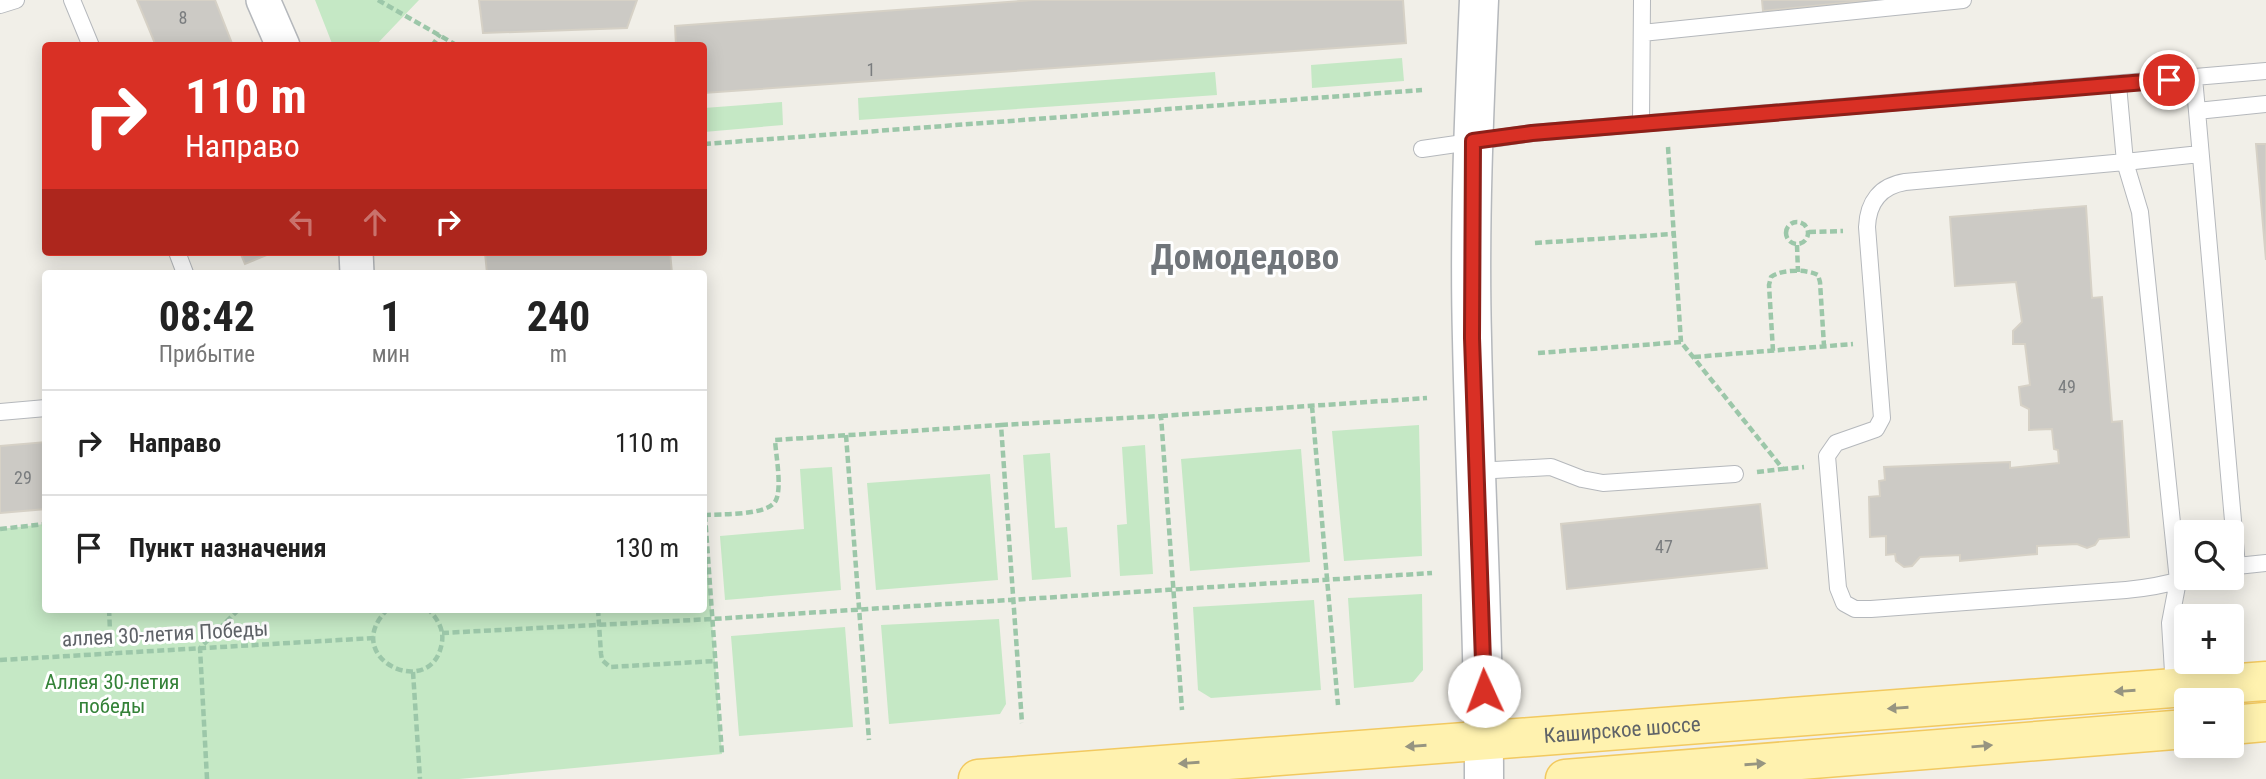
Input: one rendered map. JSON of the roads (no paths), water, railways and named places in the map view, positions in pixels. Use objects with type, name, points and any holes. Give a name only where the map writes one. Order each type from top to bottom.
[{"type":"main road","name":"Каширское шоссе","points":[[978,779],[2266,681]]},
{"type":"main road","points":[[2244,724],[2266,722]]},
{"type":"main road","name":"Каширское шоссе","points":[[1565,779],[2174,730]]},
{"type":"street","points":[[263,0],[281,42]]},
{"type":"street","points":[[1479,0],[1473,141],[1472,338],[1484,779]]},
{"type":"lane","points":[[0,5],[16,0]]},
{"type":"lane","points":[[72,0],[89,42]]},
{"type":"lane","points":[[1641,124],[1642,0]]},
{"type":"lane","points":[[1642,33],[1963,0]]},
{"type":"lane","points":[[1422,149],[1532,133],[2266,71]]},
{"type":"lane","points":[[2194,78],[2230,520]]},
{"type":"lane","points":[[2118,85],[2124,162],[2140,212],[2177,520]]},
{"type":"lane","points":[[2197,111],[2266,104]]},
{"type":"lane","points":[[2174,581],[2126,590],[1871,609],[1849,607],[1840,597],[1838,588],[1827,456],[1836,443],[1871,432],[1880,424],[1882,412],[1867,230],[1871,204],[1877,195],[1894,184],[2200,154]]},
{"type":"lane","points":[[0,412],[42,408]]},
{"type":"lane","points":[[1476,471],[1551,467],[1582,479],[1602,482],[1735,474]]},
{"type":"lane","points":[[2244,565],[2266,563]]},
{"type":"lane","points":[[2174,688],[2170,634],[2181,590]]},
{"type":"district","name":"Домодедово","points":[[1245,257]]},
{"type":"park label","name":"Аллея 30-летия победы","points":[[112,694]]}]
